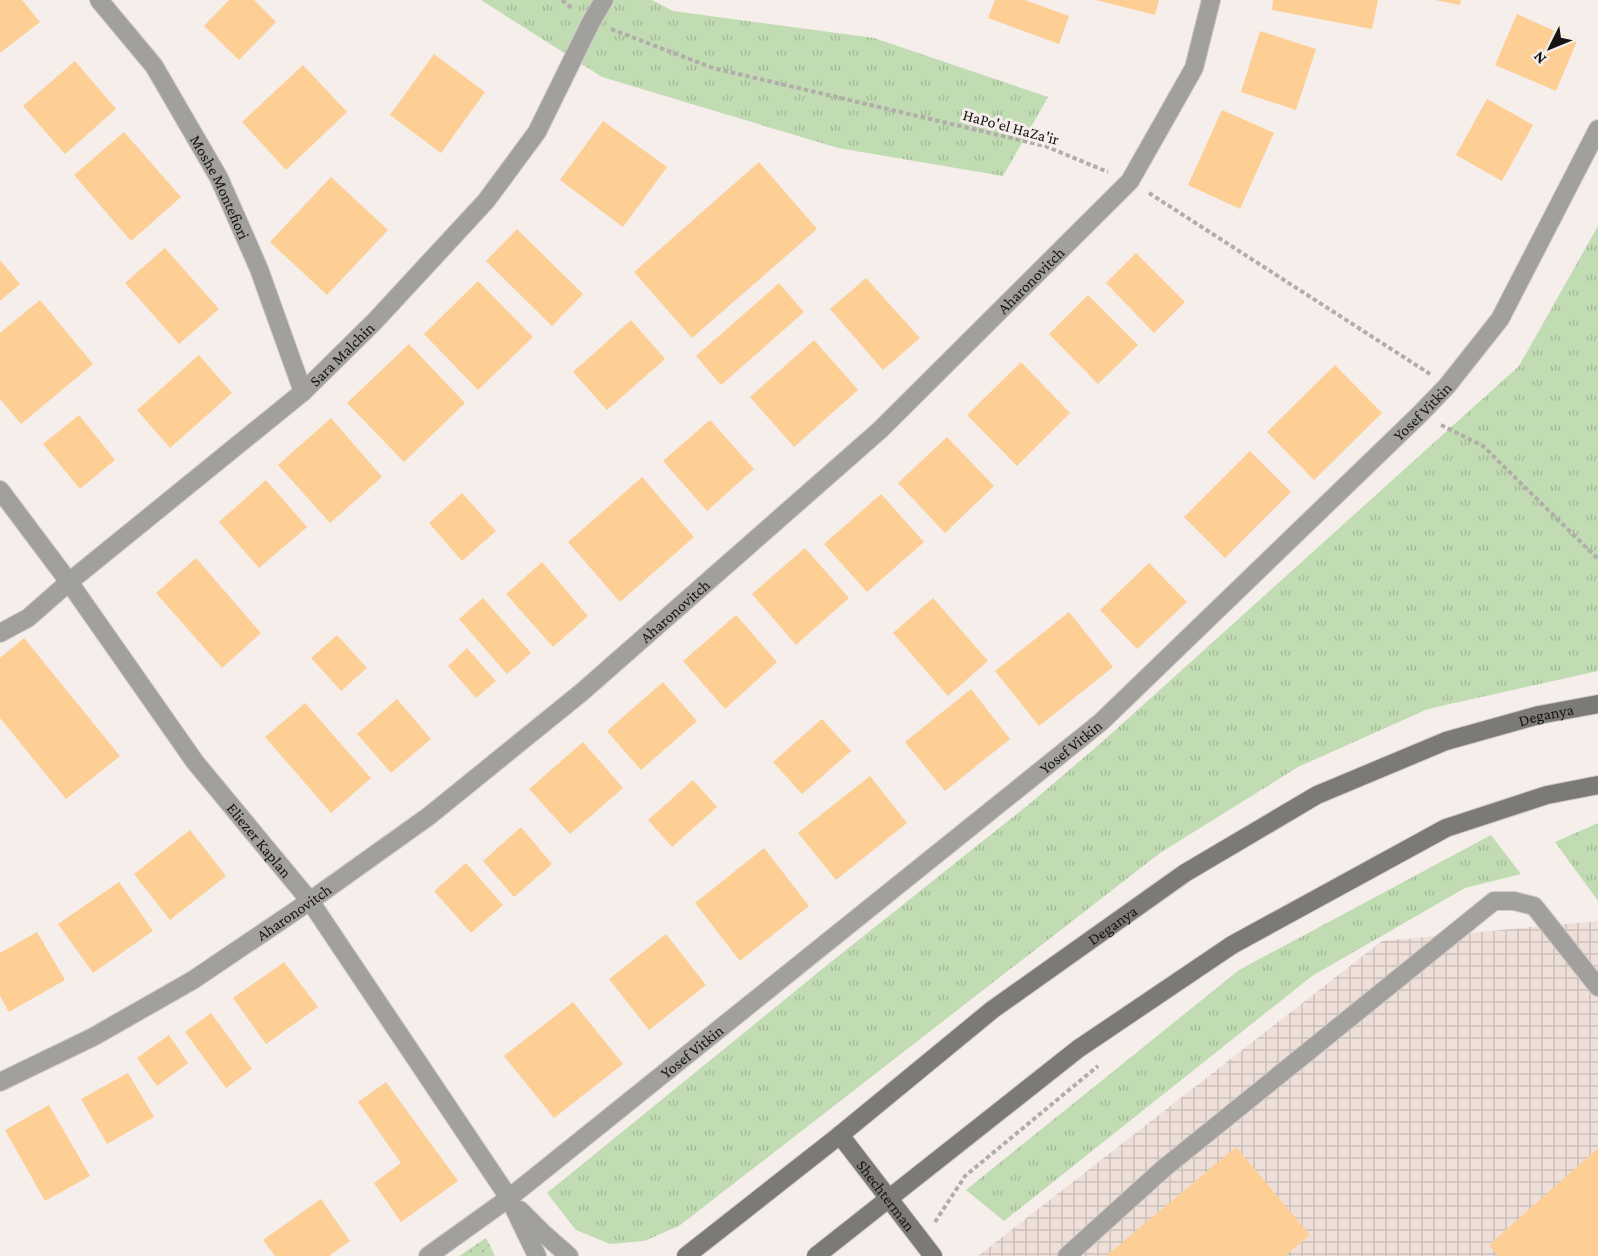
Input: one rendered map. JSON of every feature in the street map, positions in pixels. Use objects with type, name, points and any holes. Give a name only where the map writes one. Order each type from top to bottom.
[{"type":"main road","name":"Deganya","points":[[686,1256],[840,1136],[1011,997],[1185,873],[1317,795],[1446,741],[1539,715],[1598,704]]},
{"type":"main road","points":[[816,1256],[1078,1049],[1232,945],[1446,828],[1547,795],[1598,785]]},
{"type":"main road","name":"Shechterman","points":[[840,1136],[933,1256]]},
{"type":"street","name":"Moshe Montefiori","points":[[99,0],[154,66],[219,178],[259,269],[303,392]]},
{"type":"street","name":"Sara Malchin","points":[[0,633],[28,618],[303,392],[375,321],[486,201],[537,132],[604,0]]},
{"type":"street","name":"Aharonovitch","points":[[0,1082],[93,1037],[193,980],[310,901],[429,816],[582,692],[880,430],[1130,181],[1194,68],[1211,0]]},
{"type":"street","name":"Yosef Vitkin","points":[[428,1256],[509,1198],[1101,722],[1447,386],[1500,319],[1598,129]]},
{"type":"street","name":"Eliezer Kaplan","points":[[0,490],[69,582],[195,762],[310,901],[509,1198],[537,1256]]},
{"type":"street","points":[[1067,1256],[1163,1169],[1494,901],[1514,901],[1533,906],[1598,987]]},
{"type":"street","name":"Eliezer Kaplan","points":[[509,1198],[569,1256]]},
{"type":"path","name":"HaPo'el HaZa'ir","points":[[562,0],[591,22],[713,68],[1045,146],[1130,181],[1447,386]]},
{"type":"path","points":[[1419,415],[1483,446],[1598,559]]},
{"type":"path","points":[[922,1241],[965,1176],[1102,1062]]},
{"type":"shaded area","points":[[1598,921],[1598,1256],[978,1256],[1382,941]]},
{"type":"green space","points":[[481,0],[652,0],[673,11],[874,38],[1048,97],[1003,176],[838,148],[602,77]]},
{"type":"green space","points":[[1598,226],[1598,671],[1428,709],[1298,767],[1160,853],[679,1226],[644,1241],[610,1244],[576,1230],[547,1193],[1033,801],[1102,742],[1519,366]]},
{"type":"green space","points":[[1598,823],[1598,901],[1555,842]]},
{"type":"green space","points":[[1491,835],[1521,874],[1465,888],[1312,976],[1004,1221],[966,1190],[1239,970]]},
{"type":"green space","points":[[486,1238],[495,1256],[459,1256]]},
{"type":"building","points":[[0,0],[22,0],[40,22],[0,53]]},
{"type":"building","points":[[229,0],[254,0],[276,22],[239,60],[204,26]]},
{"type":"building","points":[[995,0],[1025,0],[1069,16],[1059,44],[988,18]]},
{"type":"building","points":[[1096,0],[1159,0],[1155,15]]},
{"type":"building","points":[[1273,0],[1378,0],[1372,29],[1272,10]]},
{"type":"building","points":[[1435,0],[1461,0],[1460,5]]},
{"type":"building","points":[[1517,14],[1577,41],[1556,91],[1495,65]]},
{"type":"building","points":[[1260,31],[1316,49],[1296,110],[1241,92]]},
{"type":"building","points":[[434,54],[485,92],[441,153],[390,115]]},
{"type":"building","points":[[75,61],[116,109],[65,154],[23,106]]},
{"type":"building","points":[[303,65],[347,112],[286,170],[242,122]]},
{"type":"building","points":[[1487,99],[1533,125],[1502,181],[1456,155]]},
{"type":"building","points":[[1222,110],[1274,133],[1240,209],[1188,185]]},
{"type":"building","points":[[603,121],[667,167],[623,227],[560,180]]},
{"type":"building","points":[[124,132],[181,197],[131,241],[74,175]]},
{"type":"building","points":[[759,162],[817,229],[692,338],[634,272]]},
{"type":"building","points":[[331,177],[388,230],[327,295],[270,242]]},
{"type":"building","points":[[517,229],[583,294],[552,326],[486,261]]},
{"type":"building","points":[[165,248],[219,309],[179,344],[125,283]]},
{"type":"building","points":[[1136,253],[1185,302],[1154,333],[1106,283]]},
{"type":"building","points":[[0,260],[20,284],[0,301]]},
{"type":"building","points":[[866,278],[920,338],[883,370],[830,309]]},
{"type":"building","points":[[478,281],[533,337],[478,390],[424,334]]},
{"type":"building","points":[[779,283],[804,312],[721,385],[696,356]]},
{"type":"building","points":[[1088,295],[1138,345],[1098,384],[1049,334]]},
{"type":"building","points":[[40,300],[93,364],[21,424],[0,399],[0,333]]},
{"type":"building","points":[[631,320],[665,359],[607,410],[573,372]]},
{"type":"building","points":[[814,340],[858,390],[794,447],[750,397]]},
{"type":"building","points":[[409,344],[465,403],[404,462],[347,403]]},
{"type":"building","points":[[199,355],[232,393],[170,448],[137,410]]},
{"type":"building","points":[[1021,362],[1070,413],[1017,466],[967,415]]},
{"type":"building","points":[[1335,365],[1382,413],[1314,480],[1267,432]]},
{"type":"building","points":[[79,415],[115,460],[80,489],[43,444]]},
{"type":"building","points":[[331,418],[382,477],[330,523],[278,465]]},
{"type":"building","points":[[710,420],[754,469],[707,511],[663,461]]},
{"type":"building","points":[[947,437],[994,486],[945,533],[898,483]]},
{"type":"building","points":[[1250,451],[1291,492],[1225,558],[1184,517]]},
{"type":"building","points":[[642,477],[694,537],[620,602],[568,542]]},
{"type":"building","points":[[266,480],[307,527],[259,568],[219,522]]},
{"type":"building","points":[[462,493],[496,531],[462,561],[429,523]]},
{"type":"building","points":[[881,494],[924,542],[867,592],[824,544]]},
{"type":"building","points":[[805,548],[849,598],[796,645],[752,594]]},
{"type":"building","points":[[196,558],[261,633],[222,668],[156,593]]},
{"type":"building","points":[[542,562],[588,616],[553,647],[506,594]]},
{"type":"building","points":[[1149,563],[1187,602],[1137,649],[1100,610]]},
{"type":"building","points":[[483,598],[531,653],[507,674],[459,619]]},
{"type":"building","points":[[933,598],[988,661],[948,696],[893,633]]},
{"type":"building","points":[[1069,612],[1113,667],[1039,726],[995,671]]},
{"type":"building","points":[[736,615],[777,662],[725,709],[683,661]]},
{"type":"building","points":[[337,635],[367,668],[341,691],[311,658]]},
{"type":"building","points":[[24,638],[120,756],[66,799],[0,718],[0,658]]},
{"type":"building","points":[[467,648],[496,681],[476,698],[448,666]]},
{"type":"building","points":[[663,682],[697,721],[641,770],[607,731]]},
{"type":"building","points":[[971,689],[1010,739],[945,791],[905,742]]},
{"type":"building","points":[[397,699],[431,739],[391,773],[357,734]]},
{"type":"building","points":[[305,703],[371,778],[331,813],[265,737]]},
{"type":"building","points":[[822,719],[851,751],[802,794],[773,762]]},
{"type":"building","points":[[583,742],[623,788],[570,834],[529,789]]},
{"type":"building","points":[[870,776],[907,823],[836,880],[798,833]]},
{"type":"building","points":[[693,780],[717,807],[672,847],[648,820]]},
{"type":"building","points":[[521,827],[552,864],[514,897],[483,861]]},
{"type":"building","points":[[190,830],[226,876],[170,920],[134,874]]},
{"type":"building","points":[[764,848],[809,906],[740,961],[695,903]]},
{"type":"building","points":[[466,863],[503,905],[471,933],[434,891]]},
{"type":"building","points":[[119,882],[153,931],[93,973],[58,924]]},
{"type":"building","points":[[37,932],[65,980],[9,1012],[0,996],[0,953]]},
{"type":"building","points":[[666,934],[706,985],[649,1030],[609,979]]},
{"type":"building","points":[[284,962],[318,1007],[266,1044],[233,998]]},
{"type":"building","points":[[573,1002],[623,1064],[554,1118],[504,1056]]},
{"type":"building","points":[[211,1013],[252,1069],[226,1088],[185,1032]]},
{"type":"building","points":[[169,1035],[188,1063],[157,1086],[137,1058]]},
{"type":"building","points":[[128,1073],[154,1117],[107,1144],[81,1099]]},
{"type":"building","points":[[386,1082],[458,1181],[401,1222],[374,1183],[401,1163],[358,1102]]},
{"type":"building","points":[[49,1105],[90,1176],[45,1201],[5,1130]]},
{"type":"building","points":[[1236,1147],[1310,1235],[1285,1256],[1106,1256]]},
{"type":"building","points":[[1598,1148],[1598,1256],[1498,1256],[1489,1245]]},
{"type":"building","points":[[321,1199],[350,1241],[329,1256],[275,1256],[263,1240]]}]
